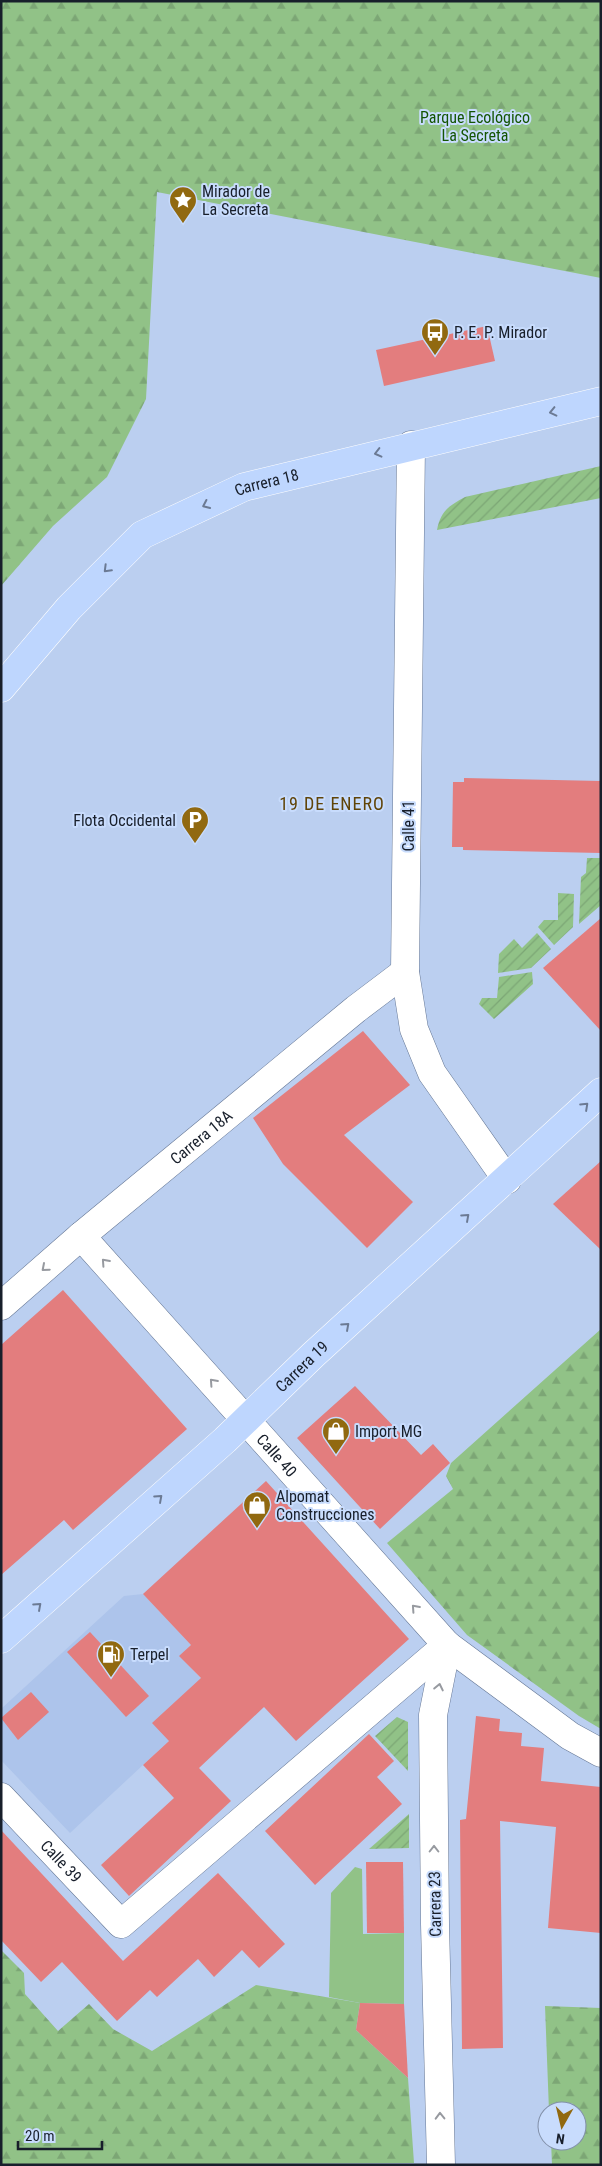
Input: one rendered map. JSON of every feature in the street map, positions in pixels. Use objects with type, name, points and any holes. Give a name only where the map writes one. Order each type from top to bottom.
[{"type":"main road","name":"Carrera 18","points":[[1,688],[69,608],[142,535],[244,487],[411,445],[601,401]]},
{"type":"main road","name":"Carrera 19","points":[[3,1634],[246,1419],[313,1355],[507,1180],[601,1092]]},
{"type":"street","name":"Calle 41","points":[[411,445],[406,972],[414,1029],[432,1073],[507,1180]]},
{"type":"street","name":"Carrera 18A","points":[[1,1306],[81,1236],[356,1009],[406,972]]},
{"type":"street","name":"Calle 40","points":[[81,1236],[448,1645],[570,1736],[601,1753]]},
{"type":"street","name":"Calle 39","points":[[1,1797],[120,1924],[448,1645]]},
{"type":"street","name":"Carrera 23","points":[[441,2165],[435,1924],[433,1715],[448,1645]]},
{"type":"shaded area","points":[[143,1594],[191,1645],[180,1656],[217,1696],[70,1833],[1,1760],[1,1709],[124,1596]]},
{"type":"green space","name":"Parque Ecológico La Secreta","points":[[1,1],[601,1],[601,278],[157,192],[146,399],[107,477],[53,526],[1,586]]},
{"type":"green space","points":[[601,466],[601,498],[437,530],[446,509],[465,497]]},
{"type":"green space","points":[[587,858],[601,858],[601,905],[579,924],[581,877],[586,873]]},
{"type":"green space","points":[[558,893],[574,894],[573,927],[554,945],[538,927],[544,920],[558,920]]},
{"type":"green space","points":[[537,933],[551,949],[531,968],[498,973],[499,954],[514,939],[522,948]]},
{"type":"green space","points":[[532,972],[533,984],[494,1019],[479,1004],[482,998],[497,998],[499,977]]},
{"type":"green space","points":[[601,1329],[601,1729],[579,1716],[467,1635],[387,1543],[453,1489],[446,1476],[451,1463]]},
{"type":"green space","points":[[397,1717],[408,1722],[408,1771],[375,1736]]},
{"type":"green space","points":[[409,1814],[409,1848],[369,1849]]},
{"type":"green space","points":[[355,1867],[362,1869],[363,1934],[404,1933],[404,2004],[360,2003],[329,1997],[331,1893]]},
{"type":"green space","points":[[1,1950],[24,1973],[25,1994],[58,2031],[89,2004],[113,2029],[152,2051],[256,1985],[360,2003],[356,2030],[408,2078],[414,2163],[1,2165]]},
{"type":"green space","points":[[545,2006],[601,2008],[601,2165],[552,2165],[551,2151],[587,2151],[587,2101],[549,2101]]},
{"type":"building","name":"P. E. P. Mirador","points":[[487,326],[495,361],[384,386],[376,350]]},
{"type":"building","points":[[464,778],[601,781],[601,853],[463,850],[463,847],[452,847],[453,782],[464,782]]},
{"type":"building","points":[[601,918],[601,1031],[543,968]]},
{"type":"building","points":[[363,1031],[410,1085],[344,1135],[413,1202],[367,1248],[283,1164],[253,1118]]},
{"type":"building","points":[[601,1161],[601,1250],[553,1204]]},
{"type":"building","points":[[63,1290],[187,1429],[73,1530],[64,1520],[1,1575],[1,1345]]},
{"type":"building","points":[[355,1386],[421,1455],[433,1444],[450,1463],[380,1529],[297,1438]]},
{"type":"building","points":[[266,1481],[409,1639],[296,1741],[264,1707],[199,1768],[231,1801],[129,1896],[101,1865],[174,1798],[143,1765],[169,1741],[152,1723],[201,1678],[179,1656],[191,1645],[143,1594]]},
{"type":"building","name":"Terpel","points":[[90,1632],[149,1696],[126,1717],[67,1652]]},
{"type":"building","points":[[31,1692],[49,1712],[18,1740],[1,1718]]},
{"type":"building","points":[[476,1716],[500,1719],[499,1731],[522,1733],[521,1746],[544,1748],[541,1781],[601,1787],[601,1933],[548,1928],[556,1827],[500,1821],[503,2048],[462,2049],[460,1820],[466,1819]]},
{"type":"building","points":[[369,1734],[394,1761],[377,1777],[402,1804],[315,1885],[265,1831]]},
{"type":"building","points":[[1,1830],[123,1961],[218,1873],[285,1944],[259,1968],[242,1950],[214,1977],[198,1959],[157,1997],[150,1990],[117,2021],[62,1962],[41,1982],[1,1940]]},
{"type":"building","points":[[366,1862],[403,1862],[404,1933],[367,1933]]},
{"type":"building","points":[[360,2003],[404,2004],[408,2078],[356,2030]]},
{"type":"place","name":"Mirador de La Secreta","points":[[183,224]]},
{"type":"place","name":"P. E. P. Mirador","points":[[435,356]]},
{"type":"place","name":"Flota Occidental","points":[[195,844]]},
{"type":"place","name":"Import MG","points":[[336,1455]]},
{"type":"place","name":"Alpomat Construcciones","points":[[257,1529]]},
{"type":"place","name":"Terpel","points":[[111,1678]]},
{"type":"district","name":"19 DE ENERO","points":[[332,803]]}]
